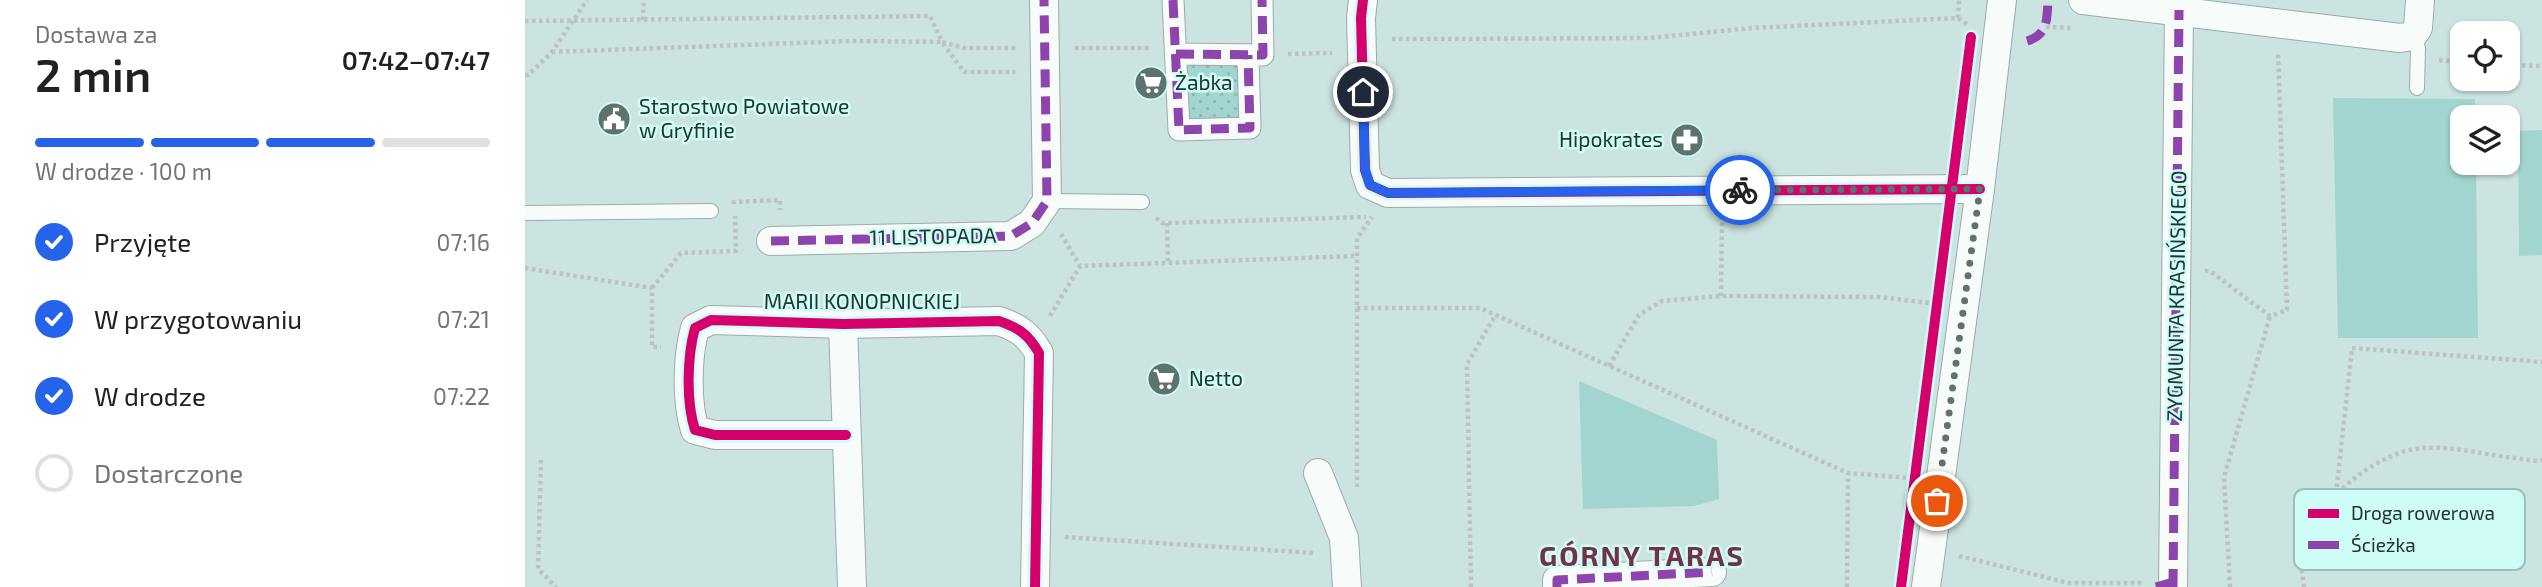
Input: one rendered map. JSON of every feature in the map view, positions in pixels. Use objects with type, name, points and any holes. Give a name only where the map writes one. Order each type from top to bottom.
[{"type":"street","points":[[1044,0],[1035,48],[1047,201]]},
{"type":"street","points":[[1173,0],[1179,130],[1250,128],[1262,0]]},
{"type":"street","points":[[1363,0],[1361,40],[1365,170],[1370,185],[1388,193],[1980,189]]},
{"type":"street","points":[[1926,587],[1980,189],[2002,0]]},
{"type":"street","points":[[2083,0],[2400,38],[2412,36],[2419,28],[2420,0]]},
{"type":"street","name":"ZYGMUNTA KRASIŃSKIEGO","points":[[2168,585],[2177,271],[2179,10]]},
{"type":"street","points":[[1176,54],[1255,55]]},
{"type":"street","name":"11 LISTOPADA","points":[[771,241],[1011,236],[1032,223],[1047,201]]},
{"type":"street","name":"MARII KONOPNICKIEJ","points":[[689,346],[695,328],[711,320],[843,324],[999,321],[1019,328],[1030,338],[1039,353],[1035,587]]},
{"type":"street","name":"MARII KONOPNICKIEJ","points":[[843,324],[852,587]]},
{"type":"street","points":[[689,346],[691,415],[695,430],[715,435],[846,435]]},
{"type":"street","points":[[1318,473],[1344,538],[1347,587]]},
{"type":"street","points":[[1557,587],[1557,580],[1712,572]]},
{"type":"lane","points":[[2412,36],[2419,48],[2417,88]]},
{"type":"lane","points":[[1047,201],[1142,202]]},
{"type":"lane","points":[[525,213],[711,211]]},
{"type":"path","points":[[525,75],[552,51],[587,0]]},
{"type":"path","points":[[643,20],[644,0]]},
{"type":"path","points":[[1958,18],[1959,0]]},
{"type":"path","points":[[525,21],[930,16],[942,42],[964,72],[1023,72],[1035,48],[964,48],[942,42],[850,41],[552,51]]},
{"type":"path","points":[[1255,55],[1345,53],[1361,40],[1650,38],[1752,28],[1958,18],[1967,23],[1969,30]]},
{"type":"path","points":[[2270,316],[2287,310],[2277,42]]},
{"type":"path","points":[[1095,48],[1117,48]]},
{"type":"path","points":[[2520,65],[2542,66]]},
{"type":"path","points":[[1358,495],[1357,239],[1388,193]]},
{"type":"path","points":[[689,346],[652,347],[652,288],[681,253],[736,251],[734,202],[759,201]]},
{"type":"path","points":[[1047,201],[1063,237],[1080,265]]},
{"type":"path","points":[[1167,223],[1168,263]]},
{"type":"path","points":[[1080,265],[1357,256]]},
{"type":"path","points":[[1051,315],[1080,265]]},
{"type":"path","points":[[525,268],[652,288]]},
{"type":"path","points":[[2177,271],[2210,271],[2270,316]]},
{"type":"path","points":[[1609,366],[1639,315],[1662,301],[1721,296],[1880,297],[1938,304]]},
{"type":"path","points":[[1357,308],[1480,308],[1848,472],[1915,478]]},
{"type":"path","points":[[1471,587],[1467,364],[1496,315]]},
{"type":"path","points":[[2230,587],[2224,477],[2270,316]]},
{"type":"path","points":[[2337,489],[2352,348],[2542,362]]},
{"type":"path","points":[[2342,489],[2376,462],[2421,448],[2542,460]]},
{"type":"path","points":[[541,460],[538,569],[556,587]]},
{"type":"path","points":[[1847,587],[1848,472]]},
{"type":"path","points":[[1095,540],[1346,555]]},
{"type":"path","points":[[1958,566],[1958,555],[2070,585],[2168,585]]},
{"type":"shaded area","points":[[1182,61],[1242,61],[1244,123],[1184,125]]},
{"type":"shaded area","points":[[2333,98],[2475,99],[2475,105],[2450,105],[2450,175],[2476,175],[2478,338],[2338,338]]},
{"type":"shaded area","points":[[2542,130],[2542,255],[2519,256],[2520,131]]},
{"type":"shaded area","points":[[1579,381],[1717,440],[1719,499],[1694,506],[1583,509]]},
{"type":"marked path","points":[[771,241],[1011,236],[1032,223],[1047,201],[1044,0]]},
{"type":"marked path","points":[[1173,0],[1179,130],[1250,128],[1248,55]]},
{"type":"marked path","points":[[1176,54],[1263,55],[1262,0]]},
{"type":"marked path","points":[[2027,41],[2043,30],[2048,0]]},
{"type":"marked path","points":[[2173,587],[2179,10]]},
{"type":"marked path","points":[[1557,587],[1557,580],[1712,572]]},
{"type":"marked path","points":[[2156,587],[2173,582]]},
{"type":"cycle path","points":[[1363,0],[1361,18],[1365,170],[1370,185],[1388,193],[1980,189]]},
{"type":"cycle path","points":[[1901,587],[1971,37]]},
{"type":"cycle path","points":[[846,435],[715,435],[695,430],[690,406],[689,379],[690,352],[695,328],[711,320],[843,324],[999,321],[1022,332],[1039,353],[1035,587]]},
{"type":"way so far","points":[[1740,190],[1980,189],[1937,501]]},
{"type":"place","name":"Żabka","points":[[1151,83]]},
{"type":"place","name":"Starostwo Powiatowe w Gryfinie","points":[[614,119]]},
{"type":"place","name":"Hipokrates","points":[[1687,140]]},
{"type":"place","name":"Netto","points":[[1164,379]]},
{"type":"district","name":"GÓRNY TARAS","points":[[1642,556]]},
{"type":"route","points":[[1363,92],[1365,170],[1370,185],[1388,193],[1740,190]]}]
